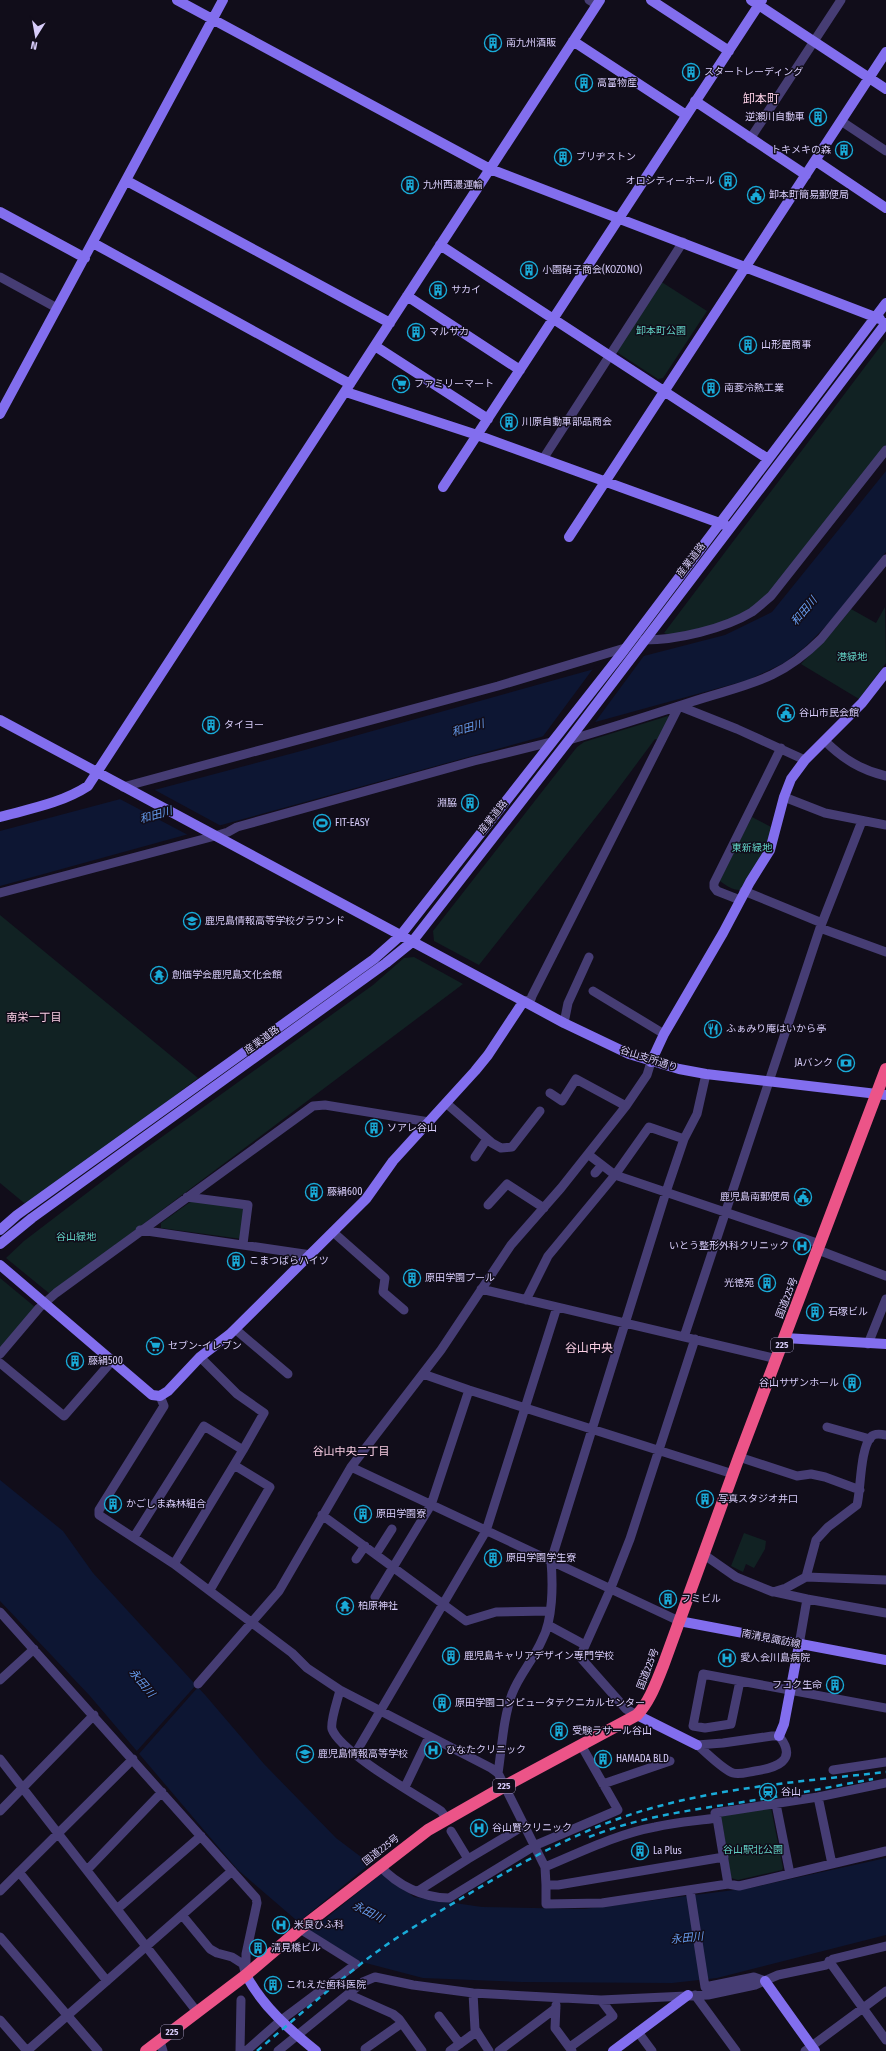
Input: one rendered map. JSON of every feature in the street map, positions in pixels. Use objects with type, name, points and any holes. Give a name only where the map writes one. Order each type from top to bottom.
[{"type":"highway","name":"国道225号","points":[[146,2051],[162,2046],[198,2012],[246,1975],[301,1928],[407,1844],[449,1825],[505,1786],[637,1715],[649,1698],[679,1621],[739,1457],[819,1247],[881,1094],[886,1069]]},
{"type":"street","points":[[177,0],[490,169],[683,242],[886,322]]},
{"type":"street","points":[[0,414],[127,181],[223,0]]},
{"type":"street","points":[[651,0],[729,51]]},
{"type":"street","points":[[750,139],[841,0]]},
{"type":"street","points":[[0,817],[52,802],[79,792],[88,786],[573,41],[595,2]]},
{"type":"street","points":[[443,487],[729,51],[757,2],[886,89]]},
{"type":"street","points":[[573,41],[686,116]]},
{"type":"street","points":[[569,538],[886,52]]},
{"type":"street","points":[[695,101],[806,175]]},
{"type":"street","points":[[841,121],[886,151]]},
{"type":"street","points":[[816,161],[886,208]]},
{"type":"street","points":[[127,181],[390,323]]},
{"type":"street","points":[[0,212],[84,258]]},
{"type":"street","points":[[543,459],[683,242]]},
{"type":"street","points":[[93,243],[348,388],[720,522],[730,527]]},
{"type":"street","points":[[440,245],[768,459]]},
{"type":"street","points":[[0,277],[57,308]]},
{"type":"street","points":[[407,296],[520,370]]},
{"type":"street","name":"産業道路","points":[[0,1230],[17,1216],[374,959],[400,936],[623,650],[886,302]]},
{"type":"street","name":"産業道路","points":[[0,1244],[38,1214],[386,964],[412,942],[886,322]]},
{"type":"street","points":[[375,346],[488,419]]},
{"type":"street","points":[[644,640],[662,640],[725,625],[753,611],[771,596],[886,450]]},
{"type":"street","points":[[571,736],[759,682],[796,661],[810,651],[833,626],[886,558]]},
{"type":"street","points":[[125,788],[623,650]]},
{"type":"street","points":[[198,1684],[252,1622],[289,1575],[322,1515],[351,1467],[441,1350],[511,1245],[589,1155],[626,1106],[647,1074],[664,1034],[742,895],[770,850],[787,787],[805,760],[862,703],[886,672]]},
{"type":"street","points":[[679,706],[781,748],[805,760]]},
{"type":"street","points":[[0,1265],[152,1395],[160,1396],[168,1391],[200,1357],[235,1329],[366,1199],[394,1161],[488,1055],[523,1002],[530,999],[679,706]]},
{"type":"street","name":"谷山支所通り","points":[[0,720],[523,1002],[613,1047],[651,1062],[706,1074],[881,1094]]},
{"type":"street","points":[[0,893],[215,836],[228,832],[237,827],[267,818],[553,740]]},
{"type":"street","points":[[825,741],[840,756],[871,773],[886,776]]},
{"type":"street","points":[[781,748],[714,883],[714,887],[717,891],[742,895],[886,952]]},
{"type":"street","points":[[784,797],[825,813],[886,825]]},
{"type":"street","points":[[684,1337],[821,925],[862,821]]},
{"type":"street","points":[[564,1023],[568,1003],[589,957]]},
{"type":"street","points":[[593,991],[664,1034]]},
{"type":"street","points":[[498,1773],[503,1736],[513,1693],[542,1641],[548,1625],[553,1580],[551,1562],[666,1192],[684,1139],[697,1114],[706,1074]]},
{"type":"street","points":[[550,1093],[562,1101],[576,1078],[626,1106]]},
{"type":"street","points":[[446,1103],[498,1147],[512,1148],[540,1111]]},
{"type":"street","points":[[0,1354],[45,1303],[140,1230],[316,1104],[429,1122]]},
{"type":"street","points":[[526,1300],[548,1256],[615,1175],[649,1127],[684,1139]]},
{"type":"street","points":[[475,1157],[487,1139]]},
{"type":"street","points":[[589,1155],[615,1175],[726,1212],[819,1247],[886,1276]]},
{"type":"street","points":[[595,1173],[602,1165]]},
{"type":"street","points":[[488,1205],[507,1184],[544,1208]]},
{"type":"street","points":[[187,1197],[248,1205],[243,1244]]},
{"type":"street","points":[[140,1230],[311,1255]]},
{"type":"street","points":[[333,1232],[385,1278],[384,1292],[404,1310]]},
{"type":"street","points":[[481,1289],[777,1359]]},
{"type":"street","points":[[868,1344],[886,1299]]},
{"type":"street","points":[[354,1754],[486,1531],[557,1307]]},
{"type":"street","points":[[235,1329],[288,1374]]},
{"type":"street","points":[[785,1338],[886,1344]]},
{"type":"street","points":[[695,1339],[659,1451],[610,1590],[580,1657],[626,1709],[697,1745],[734,1773],[773,1768],[780,1764],[786,1752],[784,1743],[778,1736]]},
{"type":"street","points":[[174,1564],[264,1413],[238,1394],[200,1357]]},
{"type":"street","points":[[0,1363],[64,1416],[112,1361]]},
{"type":"street","points":[[423,1374],[733,1474]]},
{"type":"street","points":[[375,1597],[431,1505],[469,1390]]},
{"type":"street","points":[[160,1396],[164,1406],[97,1513],[102,1518],[134,1537],[210,1590],[292,1653],[307,1668],[340,1690],[498,1773],[536,1845],[545,1867],[546,1904],[602,1903],[728,1884],[739,1886],[886,1851]]},
{"type":"street","points":[[134,1537],[204,1426],[243,1450]]},
{"type":"street","points":[[827,1427],[870,1439]]},
{"type":"street","points":[[806,1577],[816,1540],[828,1527],[855,1509],[857,1505],[860,1490],[862,1461],[870,1439],[876,1434],[886,1435]]},
{"type":"street","points":[[739,1457],[797,1476],[811,1474],[825,1477],[860,1490]]},
{"type":"street","points":[[210,1590],[270,1487],[234,1465]]},
{"type":"street","points":[[351,1467],[610,1590],[679,1621]]},
{"type":"street","points":[[322,1515],[466,1621],[496,1612],[549,1611]]},
{"type":"street","points":[[376,1554],[392,1529]]},
{"type":"street","points":[[356,1559],[365,1546]]},
{"type":"street","points":[[703,1554],[736,1577],[773,1592],[886,1613]]},
{"type":"street","points":[[773,1592],[786,1588],[806,1577],[886,1580]]},
{"type":"street","points":[[778,1736],[784,1724],[807,1599]]},
{"type":"street","points":[[0,1612],[94,1715],[256,1898],[257,1903],[246,1954],[246,1975]]},
{"type":"street","name":"南清見諏訪線","points":[[679,1621],[886,1660]]},
{"type":"street","points":[[548,1625],[585,1644]]},
{"type":"street","points":[[0,1680],[34,1649]]},
{"type":"street","points":[[740,1681],[731,1724],[705,1728],[693,1726],[703,1674],[886,1708]]},
{"type":"street","points":[[340,1690],[332,1729],[346,1747],[354,1754],[441,1811],[468,1858]]},
{"type":"street","points":[[0,1812],[94,1715]]},
{"type":"street","points":[[697,1745],[723,1744],[778,1736]]},
{"type":"street","points":[[405,1787],[430,1737]]},
{"type":"street","points":[[718,1762],[718,1754],[723,1744]]},
{"type":"street","points":[[379,1867],[402,1885],[440,1898],[449,1898],[536,1845],[618,1810],[581,1745]]},
{"type":"street","points":[[0,1891],[133,1759]]},
{"type":"street","points":[[603,1784],[670,1761]]},
{"type":"street","points":[[833,1770],[886,1762]]},
{"type":"street","points":[[2,1766],[23,1788],[198,2012]]},
{"type":"street","points":[[728,1884],[715,1813],[818,1797],[886,1783]]},
{"type":"street","points":[[87,1870],[162,1792]]},
{"type":"street","points":[[818,1797],[832,1864]]},
{"type":"street","points":[[776,1804],[790,1874]]},
{"type":"street","points":[[545,1867],[605,1842],[641,1830],[656,1826],[717,1818]]},
{"type":"street","points":[[418,1891],[468,1858],[525,1825]]},
{"type":"street","points":[[117,1909],[201,1836]]},
{"type":"street","points":[[546,1885],[566,1884],[724,1857]]},
{"type":"street","points":[[0,2020],[27,2051],[232,1871]]},
{"type":"street","points":[[19,1872],[107,1981]]},
{"type":"street","points":[[690,1890],[705,1987],[754,1977],[765,1981],[810,2049],[886,1991]]},
{"type":"street","points":[[182,1915],[210,1949],[217,1953],[232,1957],[244,1964],[246,1975],[251,1984],[280,2021],[316,2051]]},
{"type":"street","points":[[246,2051],[280,2021],[356,1964],[301,1928]]},
{"type":"street","points":[[0,1937],[98,2051]]},
{"type":"street","points":[[278,2051],[363,1982],[375,1977],[413,1985],[473,1993],[601,2000],[691,1995],[724,1992],[755,1985],[778,1975],[826,1965],[833,1959],[886,1946]]},
{"type":"street","points":[[829,1962],[886,2040]]},
{"type":"street","points":[[473,1993],[476,2032],[488,2051]]},
{"type":"street","points":[[348,1994],[388,2011],[402,2023],[422,2051]]},
{"type":"street","points":[[613,2051],[691,1995]]},
{"type":"street","points":[[691,1995],[736,2051]]},
{"type":"street","points":[[556,1997],[555,2028],[571,2049],[612,2016],[601,2000]]},
{"type":"street","points":[[240,2051],[241,2000]]},
{"type":"street","points":[[499,2051],[556,2008]]},
{"type":"street","points":[[439,2016],[460,2044]]},
{"type":"street","points":[[365,2049],[402,2023]]},
{"type":"street","points":[[450,2051],[476,2032]]},
{"type":"street","points":[[638,2032],[652,2051]]},
{"type":"green space","name":"卸本町公園","points":[[660,281],[707,311],[663,378],[658,379],[615,351]]},
{"type":"green space","points":[[886,339],[886,445],[769,594],[751,608],[724,623],[670,635],[664,633]]},
{"type":"green space","name":"港緑地","points":[[885,607],[886,663],[859,699],[801,664],[834,630],[851,609],[876,623]]},
{"type":"green space","points":[[668,716],[671,718],[659,740],[655,739],[615,793],[479,965],[434,941],[433,931],[577,747],[584,742]]},
{"type":"green space","name":"東新緑地","points":[[752,817],[773,828],[764,855],[740,890],[734,889],[722,883],[719,878]]},
{"type":"green space","points":[[0,915],[198,1078],[29,1207],[0,1183]]},
{"type":"green space","name":"谷山緑地","points":[[414,957],[463,984],[50,1294],[6,1258],[24,1241],[134,1157],[373,985],[404,958]]},
{"type":"green space","points":[[193,1200],[244,1207],[242,1239],[161,1228],[161,1223]]},
{"type":"green space","points":[[0,1278],[35,1307],[0,1350]]},
{"type":"green space","points":[[744,1533],[766,1541],[765,1549],[754,1568],[746,1564],[743,1572],[731,1566]]},
{"type":"green space","name":"谷山駅北公園","points":[[771,1808],[783,1868],[782,1870],[738,1880],[731,1878],[721,1815]]},
{"type":"water","name":"和田川","points":[[886,471],[886,552],[833,619],[805,647],[784,663],[748,680],[0,886],[0,831],[301,751],[605,666],[725,635],[772,612]]},
{"type":"water","name":"永田川","points":[[0,1480],[63,1531],[93,1573],[206,1696],[264,1764],[336,1838],[414,1897],[482,1907],[584,1909],[750,1888],[886,1858],[886,1935],[717,1978],[672,1983],[522,1982],[423,1978],[358,1961],[324,1944],[237,1869],[90,1696],[0,1601]]},
{"type":"pier","points":[[646,653],[593,725],[541,739],[595,666]]},
{"type":"pier","points":[[153,789],[223,827],[188,835],[118,798]]},
{"type":"pier","points":[[197,1684],[199,1686],[138,1755],[135,1753]]},
{"type":"pier","points":[[370,1864],[382,1873],[309,1932],[300,1921]]},
{"type":"railway","points":[[257,2051],[344,1977],[397,1938],[531,1858],[576,1836],[621,1818],[674,1802],[734,1790],[886,1772]]},
{"type":"railway","points":[[589,1837],[634,1822],[680,1812],[799,1793],[873,1779]]},
{"type":"place","name":"南九州酒販","points":[[493,43]]},
{"type":"place","name":"スタートレーディング","points":[[691,72]]},
{"type":"place","name":"高富物産","points":[[584,83]]},
{"type":"place","name":"逆瀬川自動車","points":[[818,117]]},
{"type":"place","name":"トキメキの森","points":[[844,150]]},
{"type":"place","name":"ブリヂストン","points":[[563,157]]},
{"type":"place","name":"オロシティーホール","points":[[728,181]]},
{"type":"place","name":"九州西濃運輸","points":[[410,185]]},
{"type":"place","name":"卸本町簡易郵便局","points":[[756,195]]},
{"type":"place","name":"小園硝子商会(KOZONO)","points":[[529,270]]},
{"type":"place","name":"サカイ","points":[[438,290]]},
{"type":"place","name":"マルサカ","points":[[416,332]]},
{"type":"place","name":"山形屋商事","points":[[748,345]]},
{"type":"place","name":"ファミリーマート","points":[[401,384]]},
{"type":"place","name":"南菱冷熱工業","points":[[711,388]]},
{"type":"place","name":"川原自動車部品商会","points":[[509,422]]},
{"type":"place","name":"谷山市民会館","points":[[786,713]]},
{"type":"place","name":"タイヨー","points":[[211,725]]},
{"type":"place","name":"淵脇","points":[[470,803]]},
{"type":"place","name":"FIT-EASY","points":[[322,823]]},
{"type":"place","name":"鹿児島情報高等学校グラウンド","points":[[192,921]]},
{"type":"place","name":"創価学会鹿児島文化会館","points":[[159,975]]},
{"type":"place","name":"ふぁみり庵はいから亭","points":[[713,1029]]},
{"type":"place","name":"JAバンク","points":[[846,1063]]},
{"type":"place","name":"ソアレ谷山","points":[[374,1128]]},
{"type":"place","name":"藤絹600","points":[[314,1192]]},
{"type":"place","name":"鹿児島南郵便局","points":[[803,1197]]},
{"type":"place","name":"いとう整形外科クリニック","points":[[802,1246]]},
{"type":"place","name":"こまつばらハイツ","points":[[236,1261]]},
{"type":"place","name":"原田学園プール","points":[[412,1278]]},
{"type":"place","name":"光徳苑","points":[[767,1283]]},
{"type":"place","name":"石塚ビル","points":[[815,1312]]},
{"type":"place","name":"セブン-イレブン","points":[[155,1346]]},
{"type":"place","name":"藤絹500","points":[[75,1361]]},
{"type":"place","name":"谷山サザンホール","points":[[852,1383]]},
{"type":"place","name":"写真スタジオ井口","points":[[705,1499]]},
{"type":"place","name":"かごしま森林組合","points":[[113,1504]]},
{"type":"place","name":"原田学園寮","points":[[363,1514]]},
{"type":"place","name":"原田学園学生寮","points":[[493,1558]]},
{"type":"place","name":"フミビル","points":[[668,1599]]},
{"type":"place","name":"柏原神社","points":[[345,1606]]},
{"type":"place","name":"鹿児島キャリアデザイン専門学校","points":[[451,1656]]},
{"type":"place","name":"愛人会川島病院","points":[[727,1658]]},
{"type":"place","name":"フコク生命","points":[[835,1685]]},
{"type":"place","name":"原田学園コンピュータテクニカルセンター","points":[[442,1703]]},
{"type":"place","name":"受験ラサール谷山","points":[[559,1731]]},
{"type":"place","name":"ひなたクリニック","points":[[433,1750]]},
{"type":"place","name":"鹿児島情報高等学校","points":[[305,1754]]},
{"type":"place","name":"HAMADA BLD","points":[[603,1759]]},
{"type":"place","name":"谷山","points":[[768,1792]]},
{"type":"place","name":"谷山賢クリニック","points":[[479,1828]]},
{"type":"place","name":"La Plus","points":[[640,1851]]},
{"type":"place","name":"米良ひふ科","points":[[281,1925]]},
{"type":"place","name":"清見橋ビル","points":[[258,1948]]},
{"type":"place","name":"これえだ歯科医院","points":[[273,1985]]},
{"type":"district","name":"卸本町","points":[[761,99]]},
{"type":"district","name":"南栄一丁目","points":[[34,1017]]},
{"type":"district","name":"谷山中央","points":[[589,1348]]},
{"type":"district","name":"谷山中央二丁目","points":[[351,1451]]}]
